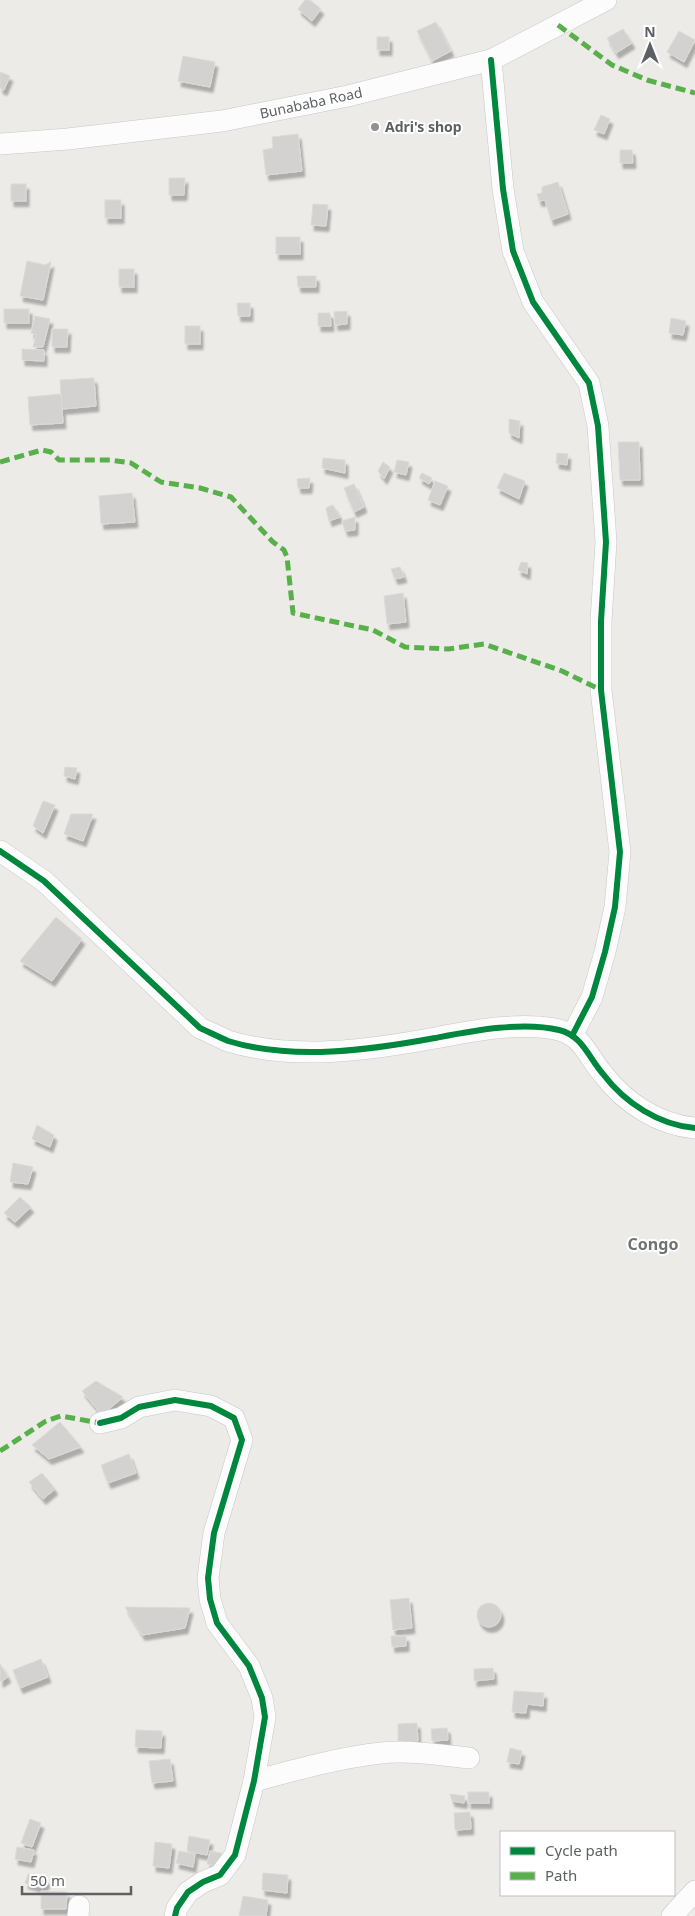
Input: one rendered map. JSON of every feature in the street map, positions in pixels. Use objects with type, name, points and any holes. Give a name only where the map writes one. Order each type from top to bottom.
[{"type":"street","name":"Bunababa Road","points":[[0,144],[68,139],[222,121],[348,96],[491,60],[606,0]]},
{"type":"street","points":[[491,60],[502,189],[513,251],[533,302],[589,383],[598,426],[606,542],[601,621],[601,690],[620,852],[615,907],[606,952],[592,997],[573,1034]]},
{"type":"street","points":[[0,851],[44,881],[200,1028],[228,1041],[308,1052],[381,1048],[475,1031],[557,1029],[573,1034],[603,1075],[635,1106],[667,1123],[695,1128]]},
{"type":"street","points":[[100,1423],[121,1418],[139,1407],[175,1400],[211,1406],[234,1418],[242,1440],[214,1533],[208,1578],[209,1592],[217,1623],[249,1666],[262,1698],[265,1717],[254,1781],[235,1855],[231,1863],[220,1875],[203,1882],[188,1892],[177,1908],[176,1916]]},
{"type":"street","points":[[254,1781],[324,1763],[382,1753],[418,1753],[468,1758]]},
{"type":"street","points":[[672,1916],[695,1891]]},
{"type":"building","points":[[305,0],[310,0],[321,9],[312,21],[298,9]]},
{"type":"building","points":[[436,22],[451,51],[432,61],[417,31]]},
{"type":"building","points":[[623,29],[632,43],[616,53],[607,38]]},
{"type":"building","points":[[679,31],[695,40],[684,62],[667,52]]},
{"type":"building","points":[[377,37],[389,37],[389,50],[377,50]]},
{"type":"building","points":[[183,56],[215,62],[210,87],[178,81]]},
{"type":"building","points":[[0,72],[10,76],[4,90],[0,88]]},
{"type":"building","points":[[601,115],[610,119],[604,134],[594,130]]},
{"type":"building","points":[[298,134],[302,171],[266,175],[263,150],[273,148],[272,137]]},
{"type":"building","points":[[620,150],[632,150],[633,163],[620,163]]},
{"type":"building","points":[[169,178],[185,178],[184,195],[169,195]]},
{"type":"building","points":[[558,182],[568,214],[551,220],[545,200],[539,201],[537,194],[542,193],[542,187]]},
{"type":"building","points":[[11,184],[26,184],[26,201],[11,201]]},
{"type":"building","points":[[105,200],[121,200],[121,218],[105,218]]},
{"type":"building","points":[[313,204],[328,205],[326,226],[311,225]]},
{"type":"building","points":[[276,237],[300,237],[300,254],[276,254]]},
{"type":"building","points":[[27,261],[45,265],[51,262],[43,300],[20,296]]},
{"type":"building","points":[[119,269],[134,269],[134,287],[119,287]]},
{"type":"building","points":[[297,276],[316,276],[316,287],[298,287]]},
{"type":"building","points":[[237,303],[250,303],[250,316],[238,316]]},
{"type":"building","points":[[4,309],[29,309],[29,323],[4,323]]},
{"type":"building","points":[[347,311],[347,324],[335,325],[334,312]]},
{"type":"building","points":[[318,313],[330,313],[331,326],[318,326]]},
{"type":"building","points":[[35,316],[50,319],[43,347],[33,347],[36,335],[31,333]]},
{"type":"building","points":[[671,318],[686,321],[683,335],[669,333]]},
{"type":"building","points":[[185,326],[200,326],[200,344],[185,344]]},
{"type":"building","points":[[52,329],[68,329],[67,347],[52,347]]},
{"type":"building","points":[[22,349],[44,350],[44,361],[22,360]]},
{"type":"building","points":[[94,378],[96,406],[62,409],[60,380]]},
{"type":"building","points":[[61,394],[63,423],[30,425],[28,397]]},
{"type":"building","points":[[509,419],[520,421],[519,438],[509,433]]},
{"type":"building","points":[[618,442],[639,442],[640,480],[620,480]]},
{"type":"building","points":[[557,453],[568,454],[567,465],[556,463]]},
{"type":"building","points":[[323,458],[345,460],[345,473],[322,468]]},
{"type":"building","points":[[397,460],[409,462],[406,475],[394,472]]},
{"type":"building","points":[[383,462],[390,467],[384,479],[378,471]]},
{"type":"building","points":[[422,473],[432,478],[429,484],[419,478]]},
{"type":"building","points":[[504,473],[525,481],[519,499],[497,488]]},
{"type":"building","points":[[310,478],[309,488],[298,488],[297,479]]},
{"type":"building","points":[[435,481],[448,486],[440,505],[428,500]]},
{"type":"building","points":[[354,484],[364,507],[354,512],[344,488]]},
{"type":"building","points":[[132,493],[135,522],[101,524],[99,496]]},
{"type":"building","points":[[333,505],[340,517],[329,521],[326,508]]},
{"type":"building","points":[[355,517],[355,530],[345,531],[342,521]]},
{"type":"building","points":[[521,562],[528,563],[527,574],[518,570]]},
{"type":"building","points":[[400,567],[404,577],[395,579],[391,569]]},
{"type":"building","points":[[403,593],[406,622],[387,624],[384,596]]},
{"type":"building","points":[[65,767],[77,768],[75,779],[64,776]]},
{"type":"building","points":[[43,801],[55,805],[43,833],[33,826]]},
{"type":"building","points":[[71,814],[93,814],[83,841],[64,834]]},
{"type":"building","points":[[56,917],[82,939],[52,981],[20,961]]},
{"type":"building","points":[[37,1125],[54,1135],[50,1147],[32,1139]]},
{"type":"building","points":[[13,1163],[33,1167],[28,1184],[10,1182]]},
{"type":"building","points":[[20,1197],[31,1207],[15,1222],[4,1213]]},
{"type":"building","points":[[96,1381],[123,1397],[102,1415],[82,1391]]},
{"type":"building","points":[[60,1422],[81,1447],[49,1459],[32,1445]]},
{"type":"building","points":[[129,1454],[136,1473],[108,1483],[101,1465]]},
{"type":"building","points":[[42,1473],[55,1489],[43,1499],[29,1482]]},
{"type":"building","points":[[409,1598],[412,1628],[393,1630],[390,1600]]},
{"type":"building","points":[[489,1603],[498,1606],[501,1615],[498,1624],[489,1627],[480,1624],[477,1615],[480,1606]]},
{"type":"building","points":[[125,1607],[190,1608],[185,1628],[142,1635]]},
{"type":"building","points":[[391,1636],[406,1636],[406,1646],[392,1647]]},
{"type":"building","points":[[41,1659],[48,1677],[20,1688],[13,1670]]},
{"type":"building","points":[[0,1664],[8,1677],[0,1682]]},
{"type":"building","points":[[493,1668],[494,1679],[474,1681],[474,1669]]},
{"type":"building","points":[[514,1691],[544,1693],[543,1706],[527,1704],[526,1713],[512,1712]]},
{"type":"building","points":[[417,1723],[418,1741],[398,1742],[398,1724]]},
{"type":"building","points":[[447,1728],[448,1740],[432,1741],[431,1729]]},
{"type":"building","points":[[136,1730],[162,1731],[161,1748],[135,1747]]},
{"type":"building","points":[[510,1748],[522,1751],[519,1764],[507,1762]]},
{"type":"building","points":[[170,1759],[173,1781],[152,1783],[149,1761]]},
{"type":"building","points":[[468,1792],[489,1792],[489,1803],[468,1803]]},
{"type":"building","points":[[450,1794],[465,1796],[464,1803],[452,1801]]},
{"type":"building","points":[[470,1812],[471,1829],[455,1830],[454,1813]]},
{"type":"building","points":[[30,1819],[41,1823],[32,1847],[21,1843]]},
{"type":"building","points":[[189,1836],[210,1840],[207,1855],[187,1851]]},
{"type":"building","points":[[155,1842],[172,1844],[169,1868],[153,1866]]},
{"type":"building","points":[[17,1847],[34,1850],[31,1862],[15,1859]]},
{"type":"building","points":[[179,1851],[195,1854],[193,1867],[176,1863]]},
{"type":"building","points":[[210,1851],[226,1854],[223,1867],[207,1864]]},
{"type":"building","points":[[263,1873],[288,1875],[287,1893],[262,1890]]},
{"type":"building","points":[[28,1874],[48,1880],[43,1888],[25,1883]]},
{"type":"building","points":[[41,1891],[67,1892],[66,1909],[41,1909]]},
{"type":"building","points":[[243,1896],[268,1900],[266,1916],[239,1916]]},
{"type":"marked path","points":[[558,25],[612,65],[647,80],[695,93]]},
{"type":"marked path","points":[[0,462],[42,450],[51,452],[59,460],[110,460],[131,463],[161,482],[200,488],[231,497],[273,542],[284,550],[287,557],[293,613],[373,630],[405,647],[448,649],[484,644],[562,671],[601,690]]},
{"type":"marked path","points":[[0,1451],[46,1421],[61,1416],[100,1423]]},
{"type":"cycle path","points":[[491,60],[503,189],[513,251],[533,302],[589,383],[598,426],[606,542],[601,621],[601,690],[620,852],[615,907],[605,952],[592,997],[573,1034]]},
{"type":"cycle path","points":[[0,851],[44,881],[200,1028],[228,1041],[279,1051],[332,1052],[384,1046],[497,1028],[545,1027],[567,1033],[580,1042],[612,1085],[632,1103],[656,1117],[682,1126],[695,1128]]},
{"type":"cycle path","points":[[100,1423],[121,1418],[139,1407],[175,1400],[211,1406],[234,1418],[242,1440],[214,1533],[208,1578],[210,1599],[217,1623],[249,1666],[262,1698],[265,1717],[254,1781],[235,1855],[220,1875],[203,1882],[188,1892],[177,1908],[175,1916]]},
{"type":"place","name":"Adri's shop","points":[[375,127]]},
{"type":"district","name":"Congo","points":[[653,1244]]}]
